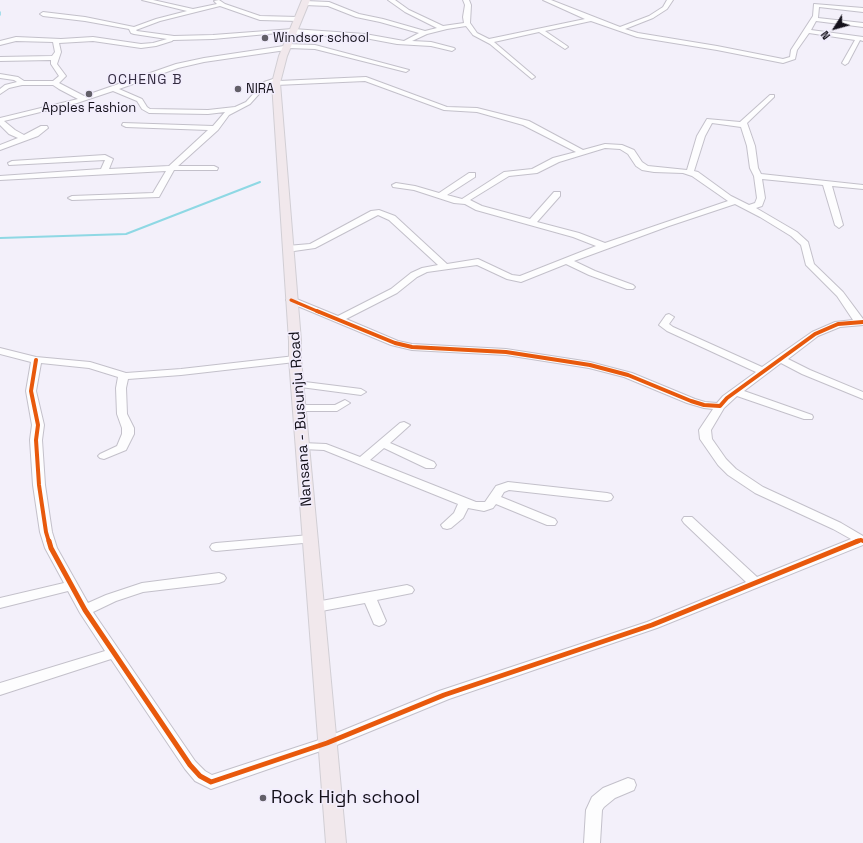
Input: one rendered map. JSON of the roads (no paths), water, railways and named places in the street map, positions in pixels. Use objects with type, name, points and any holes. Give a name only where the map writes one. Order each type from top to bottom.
[{"type":"main road","name":"Nansana - Busunju Road","points":[[306,2],[286,47],[276,82],[287,249],[295,341],[295,359],[336,843]]},
{"type":"street","points":[[145,0],[193,10]]},
{"type":"street","points":[[215,0],[246,14],[260,18],[385,40],[431,44],[452,49]]},
{"type":"street","points":[[391,0],[407,11],[442,28]]},
{"type":"street","points":[[466,0],[468,5],[466,17],[468,24],[475,34],[509,56],[532,77]]},
{"type":"street","points":[[546,0],[591,19],[650,38],[717,48],[783,61],[793,58],[794,50],[814,19],[818,5],[863,10]]},
{"type":"street","points":[[620,29],[651,17],[665,8],[670,0]]},
{"type":"street","points":[[306,2],[329,4],[358,16],[381,20],[425,33]]},
{"type":"street","points":[[43,14],[85,19],[133,29],[193,10],[222,4]]},
{"type":"street","points":[[488,41],[591,19]]},
{"type":"street","points":[[814,19],[863,25]]},
{"type":"street","points":[[400,48],[406,42],[425,33],[442,28],[468,24]]},
{"type":"street","points":[[133,29],[133,32],[136,33],[174,38],[213,38],[296,25]]},
{"type":"street","points":[[539,30],[565,47]]},
{"type":"street","points":[[806,31],[861,39],[845,63]]},
{"type":"street","points":[[0,43],[16,39],[56,41],[93,39],[141,46],[154,45],[174,38]]},
{"type":"street","points":[[55,83],[63,76],[55,67],[55,58],[58,50],[56,41]]},
{"type":"street","points":[[0,120],[65,105],[176,66],[286,47],[316,47],[406,70]]},
{"type":"street","points":[[0,59],[55,58]]},
{"type":"street","points":[[0,76],[16,78],[22,83]]},
{"type":"street","points":[[72,198],[156,195],[171,168],[215,128],[226,114],[233,109],[248,103],[266,83],[276,82],[366,79],[446,109],[477,110],[526,123],[584,153]]},
{"type":"street","points":[[0,92],[7,86],[22,83],[55,83],[65,90],[84,99]]},
{"type":"street","points":[[112,88],[140,100],[144,109],[149,110],[208,112],[233,109]]},
{"type":"street","points":[[743,125],[744,122],[772,96]]},
{"type":"street","points":[[0,120],[12,132],[24,138]]},
{"type":"street","points":[[690,172],[700,136],[709,122],[713,121],[743,125]]},
{"type":"street","points":[[126,125],[215,128]]},
{"type":"street","points":[[743,125],[751,146],[754,168],[758,176],[761,198],[759,204],[749,208]]},
{"type":"street","points":[[0,148],[35,134],[44,128]]},
{"type":"street","points":[[467,202],[465,200],[467,198],[507,174],[534,171],[556,160],[605,146],[620,146],[629,151],[639,164],[645,168],[690,172],[734,202],[749,208],[801,240],[807,247],[810,265],[840,294],[860,322],[838,324],[828,327],[815,334],[728,398],[720,406],[705,430],[706,440],[722,462],[732,472],[759,490],[837,526],[862,540]]},
{"type":"street","points":[[12,163],[106,157],[109,158],[104,171]]},
{"type":"street","points":[[0,178],[104,171],[214,168]]},
{"type":"street","points":[[440,196],[472,175]]},
{"type":"street","points":[[758,176],[863,187]]},
{"type":"street","points":[[415,188],[422,182]]},
{"type":"street","points":[[827,184],[839,225]]},
{"type":"street","points":[[396,185],[415,188],[440,196],[467,202],[476,207],[532,222],[604,246]]},
{"type":"street","points":[[532,222],[557,194]]},
{"type":"street","points":[[338,320],[394,291],[414,275],[425,270],[444,266],[481,262],[515,279],[531,276],[604,246],[734,202]]},
{"type":"street","points":[[287,249],[312,246],[374,212],[382,213],[392,218],[444,266]]},
{"type":"street","points":[[567,262],[630,288]]},
{"type":"street","points":[[291,300],[382,338],[412,347],[506,352],[603,368],[646,382],[691,401],[704,405],[720,406]]},
{"type":"street","points":[[669,317],[664,325],[670,329],[764,372]]},
{"type":"street","points":[[0,352],[36,360],[90,365],[123,376],[181,372],[295,359]]},
{"type":"street","points":[[781,359],[806,372],[863,396]]},
{"type":"street","points":[[36,360],[30,391],[36,414],[36,440],[42,506],[51,548],[85,610],[190,765],[200,776],[211,782],[327,743],[444,695],[652,624],[862,540]]},
{"type":"street","points":[[104,456],[122,448],[128,434],[128,428],[122,414],[121,388],[123,376]]},
{"type":"street","points":[[297,384],[361,392]]},
{"type":"street","points":[[737,392],[808,417]]},
{"type":"street","points":[[299,408],[336,408],[346,403]]},
{"type":"street","points":[[362,461],[404,425]]},
{"type":"street","points":[[382,443],[430,465]]},
{"type":"street","points":[[302,446],[326,447],[474,506],[484,507],[492,502],[500,489],[508,486],[607,497]]},
{"type":"street","points":[[494,499],[551,522]]},
{"type":"street","points":[[447,525],[459,515],[465,503]]},
{"type":"street","points":[[688,520],[755,583]]},
{"type":"street","points":[[216,547],[310,539]]},
{"type":"street","points":[[85,610],[111,598],[142,588],[220,578]]},
{"type":"street","points":[[0,603],[71,586]]},
{"type":"street","points":[[316,607],[407,590]]},
{"type":"street","points":[[369,597],[379,621]]},
{"type":"street","points":[[0,689],[114,653]]},
{"type":"street","points":[[592,843],[594,810],[598,802],[609,793],[628,785]]},
{"type":"waterway","points":[[0,238],[126,234],[260,182]]},
{"type":"place","name":"Windsor school","points":[[265,38]]},
{"type":"place","name":"NIRA","points":[[238,89]]},
{"type":"place","name":"Apples Fashion","points":[[89,94]]},
{"type":"place","name":"Rock High school","points":[[263,798]]},
{"type":"district","name":"OCHENG B","points":[[145,80]]}]
